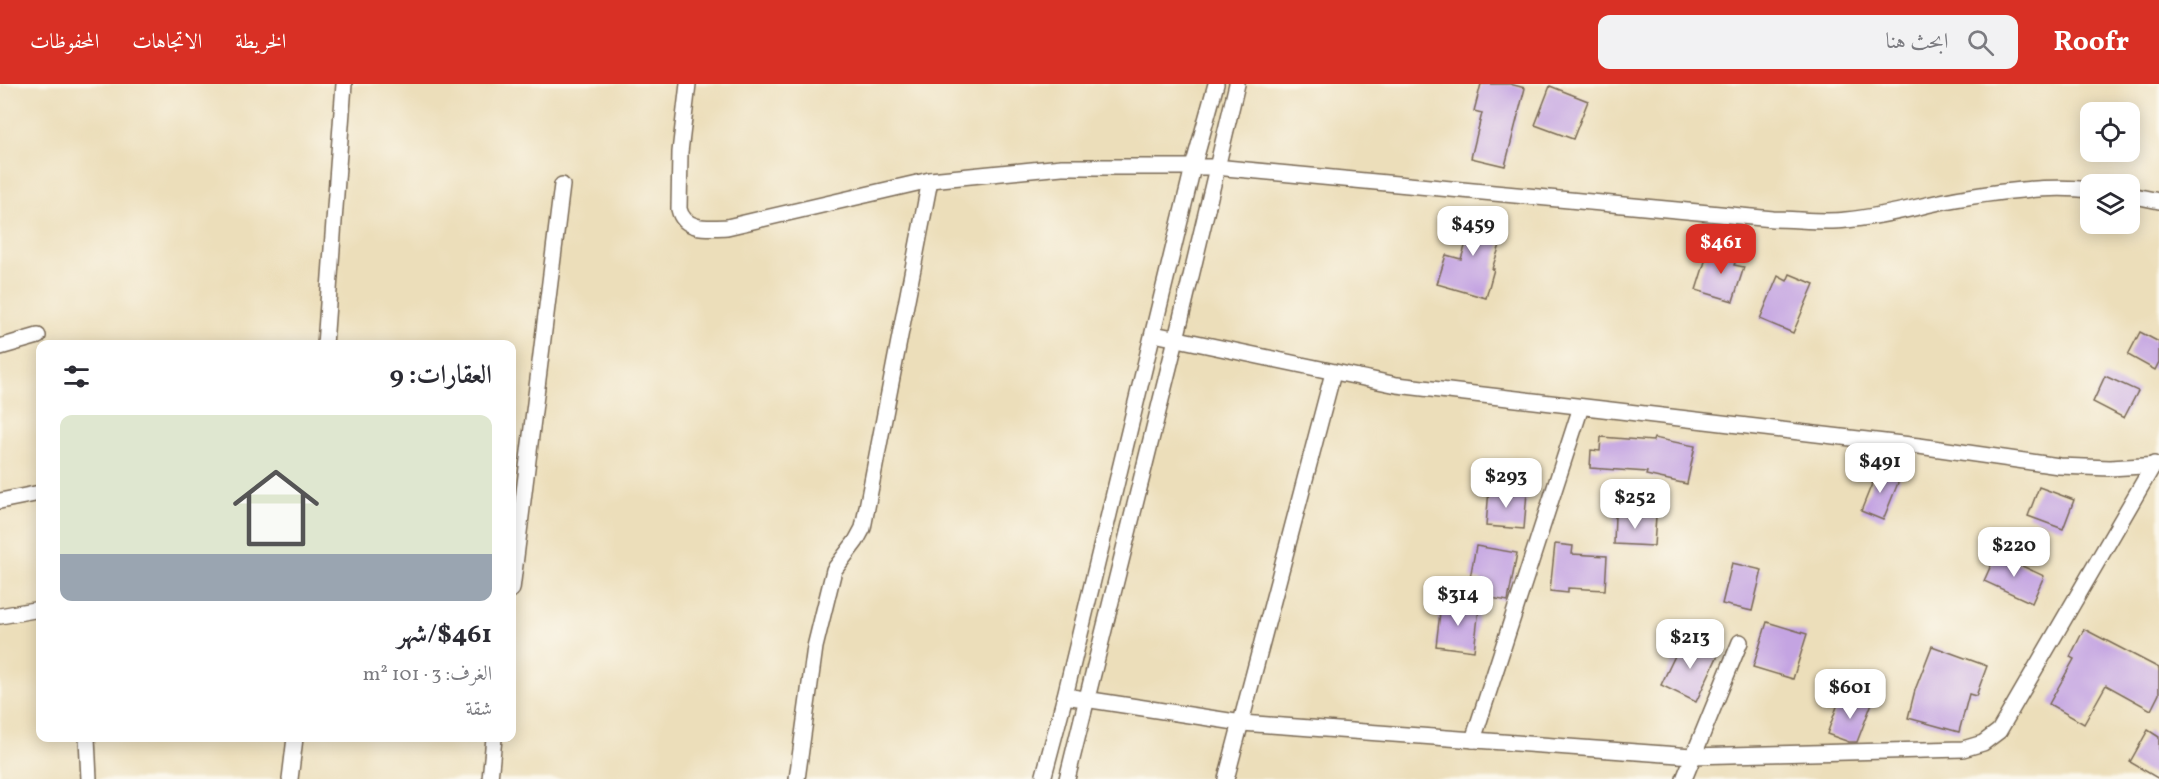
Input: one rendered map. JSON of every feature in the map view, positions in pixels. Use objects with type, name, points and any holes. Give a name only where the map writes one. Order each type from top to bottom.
[{"type":"street","points":[[325,340],[344,84]]},
{"type":"street","points":[[688,84],[678,191],[681,217],[688,223],[703,228],[727,227],[930,180],[1062,167],[1215,167],[1773,219],[1844,220],[1947,201],[2000,194],[2051,189],[2080,190]]},
{"type":"street","points":[[1043,779],[1154,334],[1193,166],[1216,84]]},
{"type":"street","points":[[1067,779],[1237,84]]},
{"type":"street","points":[[797,779],[815,646],[834,570],[863,528],[930,180]]},
{"type":"street","points":[[516,557],[562,185]]},
{"type":"street","points":[[2140,197],[2159,201]]},
{"type":"street","points":[[1154,334],[1397,385],[1919,446],[2060,466],[2110,468],[2156,464]]},
{"type":"street","points":[[0,347],[38,336]]},
{"type":"street","points":[[1226,779],[1334,373]]},
{"type":"street","points":[[1473,740],[1581,407]]},
{"type":"street","points":[[1065,696],[1242,723],[1692,756],[1963,749],[1983,743],[1999,731],[2156,464]]},
{"type":"street","points":[[0,501],[36,494]]},
{"type":"street","points":[[0,616],[36,610]]},
{"type":"street","points":[[1684,779],[1740,642]]},
{"type":"street","points":[[87,742],[89,779]]},
{"type":"street","points":[[291,779],[294,742]]},
{"type":"street","points":[[490,779],[494,742]]},
{"type":"building","points":[[1481,84],[1510,84],[1525,88],[1505,166],[1471,158],[1482,113],[1474,111]]},
{"type":"building","points":[[1550,86],[1588,101],[1573,139],[1535,125]]},
{"type":"building","points":[[1461,212],[1506,227],[1492,269],[1494,269],[1486,298],[1437,284],[1446,255],[1461,259],[1468,237],[1454,232]]},
{"type":"building","points":[[1715,250],[1729,250],[1737,258],[1734,265],[1744,267],[1733,301],[1696,290],[1707,255],[1714,256]]},
{"type":"building","points":[[1790,274],[1814,284],[1793,333],[1760,319],[1778,276],[1787,281]]},
{"type":"building","points":[[2140,332],[2159,342],[2159,362],[2155,370],[2128,355]]},
{"type":"building","points":[[2105,376],[2138,391],[2124,418],[2093,402]]},
{"type":"building","points":[[1601,437],[1653,441],[1654,438],[1695,446],[1687,484],[1646,475],[1647,472],[1590,468],[1591,450],[1600,451]]},
{"type":"building","points":[[1878,469],[1900,478],[1883,520],[1861,511]]},
{"type":"building","points":[[2039,487],[2074,500],[2063,529],[2028,516]]},
{"type":"building","points":[[1489,489],[1527,492],[1524,529],[1486,526]]},
{"type":"building","points":[[1615,515],[1656,516],[1654,546],[1614,544]]},
{"type":"building","points":[[1555,544],[1573,546],[1572,554],[1607,556],[1605,590],[1568,588],[1568,593],[1550,591]]},
{"type":"building","points":[[1476,546],[1517,553],[1508,601],[1479,596],[1482,580],[1470,578]]},
{"type":"building","points":[[1996,554],[2044,576],[2032,603],[1984,581]]},
{"type":"building","points":[[1732,563],[1762,570],[1752,611],[1722,604]]},
{"type":"building","points":[[1441,604],[1479,608],[1474,651],[1436,646]]},
{"type":"building","points":[[1767,622],[1807,634],[1793,679],[1753,667]]},
{"type":"building","points":[[2084,629],[2159,668],[2159,694],[2151,710],[2106,685],[2084,724],[2049,704],[2074,659],[2070,657]]},
{"type":"building","points":[[1683,639],[1718,655],[1696,702],[1661,685]]},
{"type":"building","points":[[1932,646],[1987,666],[1976,696],[1969,694],[1959,732],[1908,718],[1915,690]]},
{"type":"building","points":[[1851,695],[1872,703],[1857,742],[1849,742],[1827,734],[1839,701],[1848,705]]},
{"type":"building","points":[[2148,730],[2159,737],[2159,779],[2130,762]]}]
